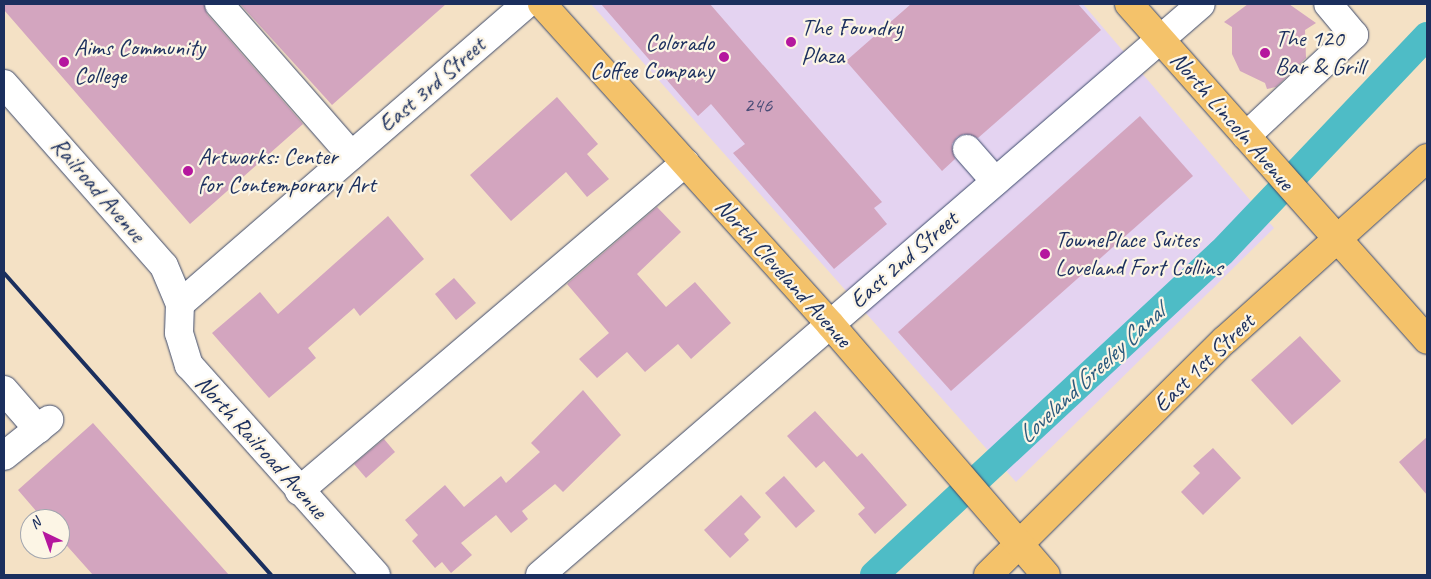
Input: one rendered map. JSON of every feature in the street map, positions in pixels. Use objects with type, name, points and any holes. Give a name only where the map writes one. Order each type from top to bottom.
[{"type":"main road","name":"North Cleveland Avenue","points":[[542,4],[830,324],[1046,575]]},
{"type":"main road","name":"North Lincoln Avenue","points":[[1130,4],[1301,200],[1427,340]]},
{"type":"main road","name":"East 1st Street","points":[[988,575],[1336,237],[1427,158]]},
{"type":"street","points":[[219,4],[351,155]]},
{"type":"street","name":"East 3rd Street","points":[[180,304],[526,4]]},
{"type":"street","name":"East 2nd Street","points":[[540,575],[1201,4]]},
{"type":"street","points":[[1254,145],[1354,35],[1328,4]]},
{"type":"street","name":"Railroad Avenue","points":[[4,84],[164,266],[180,304]]},
{"type":"street","points":[[967,149],[995,181]]},
{"type":"street","points":[[299,491],[685,163]]},
{"type":"street","name":"North Railroad Avenue","points":[[180,304],[179,333],[189,366],[376,575]]},
{"type":"street","points":[[4,390],[43,425],[4,456]]},
{"type":"shaded area","points":[[591,4],[1083,4],[1274,228],[1016,482]]},
{"type":"building","points":[[4,4],[204,4],[207,14],[303,124],[190,224],[4,10]]},
{"type":"building","points":[[240,4],[446,4],[332,105]]},
{"type":"building","points":[[601,4],[710,4],[882,202],[874,208],[887,224],[834,269],[733,153],[745,144],[711,104],[698,116]]},
{"type":"building","points":[[911,4],[1078,4],[1101,30],[978,138],[964,134],[957,137],[952,144],[955,159],[942,171],[846,61]]},
{"type":"building","points":[[1248,4],[1289,4],[1316,23],[1305,30],[1306,58],[1276,87],[1267,89],[1265,83],[1240,71],[1232,54],[1232,27],[1224,22]]},
{"type":"building","points":[[557,97],[598,144],[587,154],[609,179],[587,197],[566,172],[511,221],[470,175]]},
{"type":"building","name":"TownePlace Suites Loveland Fort Collins","points":[[1140,116],[1193,176],[951,391],[898,332]]},
{"type":"building","points":[[657,207],[681,232],[637,274],[666,307],[695,282],[731,323],[691,359],[678,344],[645,372],[627,352],[597,378],[579,359],[609,333],[567,284]]},
{"type":"building","points":[[388,216],[424,259],[360,316],[354,308],[308,348],[316,358],[269,398],[212,333],[260,292],[278,314]]},
{"type":"building","points":[[454,278],[476,303],[456,320],[435,294]]},
{"type":"building","points":[[1300,336],[1341,381],[1292,425],[1251,380]]},
{"type":"building","points":[[583,390],[621,435],[563,492],[555,484],[522,511],[528,519],[511,533],[496,515],[461,543],[472,555],[451,573],[442,562],[435,568],[412,541],[418,535],[405,520],[445,485],[464,507],[501,476],[506,483],[540,452],[531,443]]},
{"type":"building","points":[[815,411],[857,457],[862,453],[907,505],[875,534],[858,514],[865,508],[824,461],[816,468],[787,436]]},
{"type":"building","points":[[93,423],[229,575],[93,575],[70,549],[70,509],[34,509],[18,490]]},
{"type":"building","points":[[1427,437],[1427,495],[1399,462]]},
{"type":"building","points":[[384,439],[395,452],[366,478],[354,464]]},
{"type":"building","points":[[1213,448],[1241,478],[1203,515],[1181,492],[1200,473],[1193,466]]},
{"type":"building","points":[[784,476],[815,511],[796,528],[765,493]]},
{"type":"building","points":[[741,495],[761,517],[744,534],[749,540],[730,558],[704,530]]},
{"type":"waterway","name":"Loveland Greeley Canal","points":[[874,575],[1221,253],[1427,36]]},
{"type":"railway","points":[[4,273],[271,575]]},
{"type":"place","name":"The Foundry Plaza","points":[[791,42]]},
{"type":"place","name":"The 120 Bar & Grill","points":[[1265,53]]},
{"type":"place","name":"Colorado Coffee Company","points":[[724,57]]},
{"type":"place","name":"Aims Community College","points":[[64,62]]},
{"type":"place","name":"Artworks: Center for Contemporary Art","points":[[188,171]]},
{"type":"place","name":"TownePlace Suites Loveland Fort Collins","points":[[1045,254]]}]
